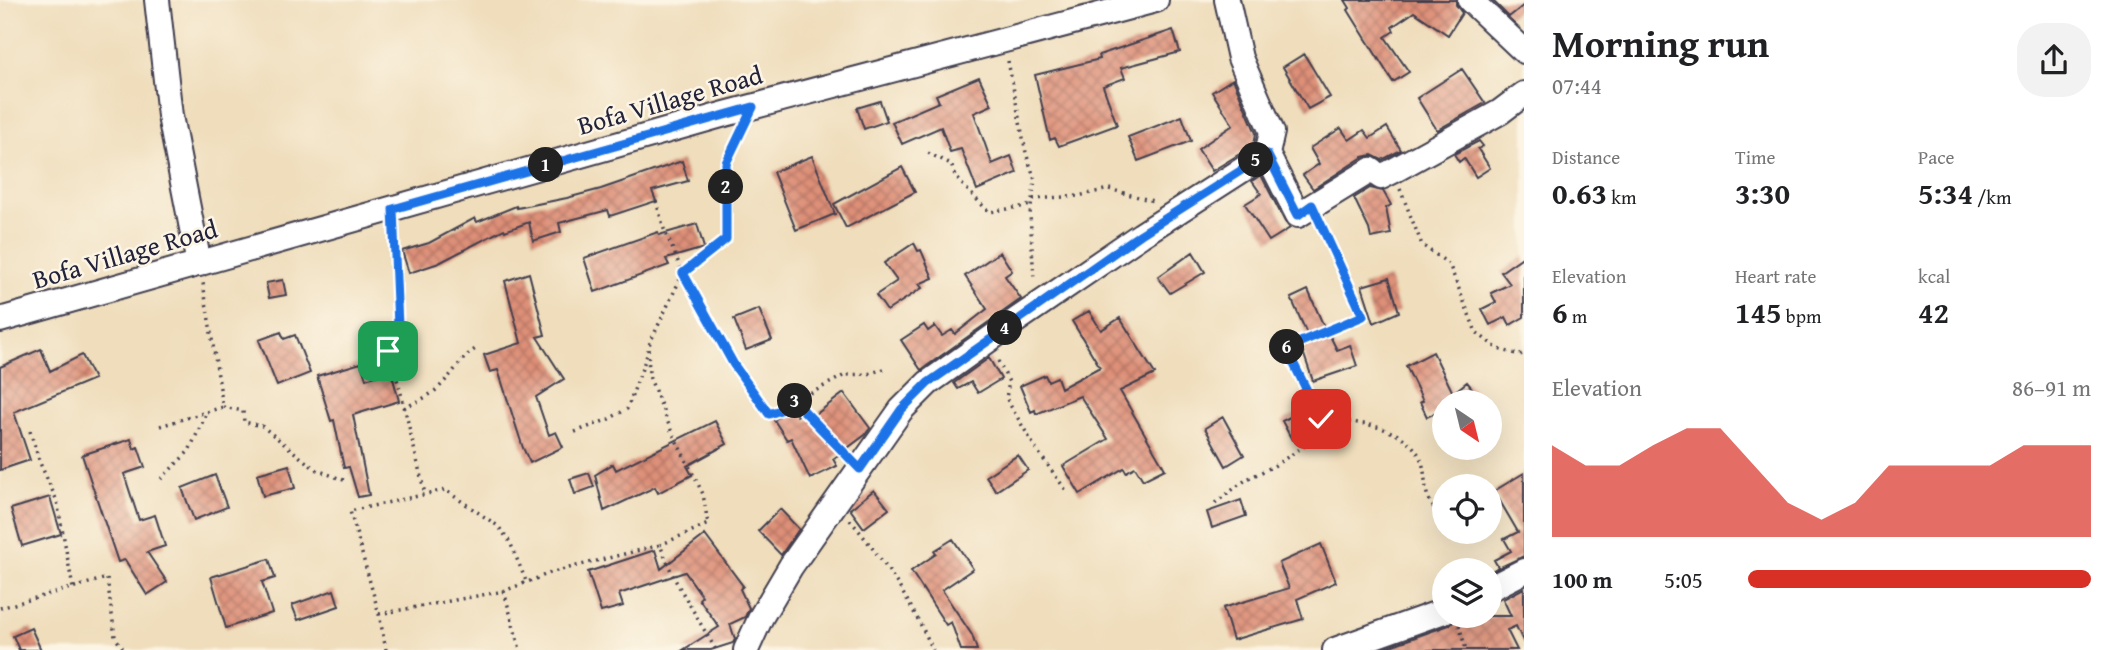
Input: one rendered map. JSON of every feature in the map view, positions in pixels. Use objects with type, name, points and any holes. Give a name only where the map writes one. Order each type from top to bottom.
[{"type":"street","points":[[157,0],[170,116],[199,264]]},
{"type":"street","name":"Bofa Village Road","points":[[0,320],[753,107],[1156,0]]},
{"type":"street","points":[[1227,0],[1240,58],[1272,132],[1267,154],[1298,215],[1370,170],[1381,177],[1394,171],[1500,112],[1524,94]]},
{"type":"street","points":[[1471,0],[1524,51]]},
{"type":"street","points":[[746,650],[761,617],[791,566],[901,410],[928,383],[1172,214],[1267,154]]},
{"type":"street","points":[[1502,582],[1524,571]]},
{"type":"street","points":[[1335,650],[1432,615]]},
{"type":"path","points":[[1003,41],[1026,153],[1035,180],[1032,205],[1036,307]]},
{"type":"path","points":[[379,614],[504,590],[553,572],[660,545],[708,524],[703,494],[671,430],[649,376],[648,347],[683,273],[726,239],[726,163],[753,107]]},
{"type":"path","points":[[928,153],[951,164],[956,178],[989,212],[1032,205]]},
{"type":"path","points":[[1394,171],[1422,245],[1449,264],[1476,332],[1498,349],[1520,355],[1524,353]]},
{"type":"path","points":[[1033,199],[1078,196],[1110,190],[1149,199],[1172,214]]},
{"type":"path","points":[[656,201],[664,229],[683,273],[734,365],[769,414],[845,375],[868,374],[887,368]]},
{"type":"path","points":[[1216,503],[1248,479],[1273,467],[1312,441],[1321,419],[1286,348],[1363,316],[1312,205]]},
{"type":"path","points":[[393,209],[398,326],[388,351],[425,494]]},
{"type":"path","points":[[199,264],[223,407]]},
{"type":"path","points":[[987,341],[1009,382],[1006,398],[1036,449],[1068,493]]},
{"type":"path","points":[[404,408],[442,385],[466,354],[479,347]]},
{"type":"path","points":[[575,432],[627,409],[648,353]]},
{"type":"path","points":[[798,400],[804,411],[860,469]]},
{"type":"path","points":[[160,426],[223,407],[243,411],[244,422],[262,426],[315,469],[346,481]]},
{"type":"path","points":[[161,479],[189,451],[207,412]]},
{"type":"path","points":[[1321,419],[1346,421],[1401,436],[1416,449],[1423,466],[1427,497],[1432,504]]},
{"type":"path","points":[[30,431],[57,502],[73,588]]},
{"type":"path","points":[[387,650],[350,512],[445,490],[498,526],[510,542],[526,581]]},
{"type":"path","points":[[835,502],[868,541],[914,610],[933,650]]},
{"type":"path","points":[[660,545],[674,578],[716,650]]},
{"type":"path","points":[[0,608],[107,578],[115,637],[124,650]]},
{"type":"path","points":[[504,590],[520,650]]},
{"type":"path","points":[[1460,628],[1466,650]]},
{"type":"building","points":[[1345,0],[1456,0],[1462,13],[1448,35],[1414,12],[1392,27],[1394,31],[1385,37],[1409,72],[1393,82],[1348,10],[1350,8]]},
{"type":"building","points":[[1492,0],[1524,0],[1524,5],[1509,17]]},
{"type":"building","points":[[1173,30],[1180,52],[1121,68],[1125,78],[1103,86],[1117,125],[1059,146],[1055,138],[1050,140],[1035,75],[1100,59],[1099,55]]},
{"type":"building","points":[[1304,54],[1330,97],[1308,109],[1283,67]]},
{"type":"building","points":[[1462,69],[1485,103],[1437,130],[1417,98]]},
{"type":"building","points":[[979,77],[992,105],[974,113],[992,164],[1011,156],[1017,173],[977,190],[961,149],[950,152],[941,127],[902,144],[892,122],[939,102],[936,95]]},
{"type":"building","points":[[1233,79],[1256,133],[1254,145],[1212,171],[1198,149],[1233,125],[1212,92]]},
{"type":"building","points":[[880,101],[887,121],[864,129],[857,108]]},
{"type":"building","points":[[1182,116],[1191,141],[1138,161],[1128,137]]},
{"type":"building","points":[[1387,127],[1401,150],[1382,160],[1372,155],[1363,157],[1313,189],[1303,175],[1319,164],[1310,148],[1341,128],[1349,140],[1364,130],[1370,138]]},
{"type":"building","points":[[1479,141],[1483,146],[1478,149],[1490,168],[1476,177],[1464,158],[1459,162],[1454,154]]},
{"type":"building","points":[[812,156],[835,214],[796,230],[773,172]]},
{"type":"building","points":[[682,161],[688,181],[652,191],[656,201],[610,216],[608,210],[559,223],[561,232],[533,241],[529,222],[505,231],[504,229],[439,263],[409,273],[402,251],[429,243],[475,218],[477,222],[516,206],[517,208],[567,198],[601,189]]},
{"type":"building","points":[[902,167],[915,192],[846,228],[834,204]]},
{"type":"building","points":[[1261,175],[1290,228],[1269,241],[1245,204],[1261,194],[1252,181]]},
{"type":"building","points":[[1370,188],[1383,191],[1391,205],[1386,208],[1391,234],[1371,238],[1354,198]]},
{"type":"building","points":[[697,224],[704,248],[666,259],[669,265],[595,292],[584,258],[658,232],[659,235]]},
{"type":"building","points":[[914,243],[918,251],[921,250],[933,278],[919,284],[922,288],[887,311],[876,295],[897,281],[884,263]]},
{"type":"building","points":[[1000,252],[1012,271],[1005,276],[1021,299],[921,370],[901,340],[924,325],[928,331],[935,326],[942,336],[952,330],[955,334],[987,309],[965,276]]},
{"type":"building","points":[[1193,252],[1205,272],[1170,293],[1158,277]]},
{"type":"building","points":[[1524,256],[1524,317],[1510,325],[1506,317],[1490,325],[1482,309],[1496,302],[1491,293],[1510,284],[1501,272]]},
{"type":"building","points":[[529,273],[545,335],[537,337],[564,379],[536,397],[549,435],[556,432],[563,447],[530,463],[498,370],[490,372],[484,355],[521,343],[505,281]]},
{"type":"building","points":[[1389,278],[1399,312],[1374,323],[1362,286]]},
{"type":"building","points":[[283,280],[286,295],[269,298],[266,283]]},
{"type":"building","points":[[1308,290],[1337,350],[1350,345],[1357,366],[1313,381],[1299,340],[1308,336],[1291,298]]},
{"type":"building","points":[[759,309],[772,340],[746,350],[734,319]]},
{"type":"building","points":[[1089,311],[1101,330],[1120,318],[1155,374],[1120,391],[1165,469],[1143,480],[1135,467],[1126,472],[1124,468],[1080,494],[1063,466],[1108,439],[1080,396],[1036,414],[1035,410],[1031,412],[1020,386],[1045,375],[1048,381],[1057,377],[1061,388],[1100,367],[1072,321]]},
{"type":"building","points":[[281,332],[284,339],[295,335],[310,373],[277,386],[259,340]]},
{"type":"building","points":[[41,349],[50,371],[82,355],[94,379],[14,412],[30,460],[0,470],[0,367]]},
{"type":"building","points":[[1433,352],[1452,390],[1432,390],[1432,415],[1427,417],[1420,402],[1423,401],[1406,366]]},
{"type":"building","points":[[989,358],[1001,379],[978,393],[971,382],[958,389],[954,383]]},
{"type":"building","points":[[361,363],[366,379],[391,371],[399,401],[353,415],[369,495],[358,497],[349,467],[344,468],[334,420],[331,421],[317,376]]},
{"type":"building","points":[[1467,382],[1474,390],[1457,390]]},
{"type":"building","points":[[844,393],[870,428],[865,435],[833,459],[837,466],[810,479],[791,438],[787,440],[774,420],[792,408],[797,416],[802,413],[807,421]]},
{"type":"building","points":[[1324,400],[1334,419],[1292,440],[1282,421]]},
{"type":"building","points":[[1223,417],[1244,455],[1226,466],[1205,428]]},
{"type":"building","points":[[715,421],[727,444],[687,466],[692,475],[658,493],[655,487],[604,511],[595,475],[613,464],[616,470]]},
{"type":"building","points":[[131,439],[134,449],[138,447],[145,467],[124,474],[139,520],[155,515],[165,546],[147,552],[167,582],[147,595],[125,560],[118,562],[82,455]]},
{"type":"building","points":[[1018,455],[1028,470],[996,491],[986,476]]},
{"type":"building","points":[[289,465],[295,488],[263,496],[257,474]]},
{"type":"building","points":[[589,473],[594,487],[575,494],[570,479]]},
{"type":"building","points":[[1524,473],[1524,556],[1502,566],[1502,558],[1498,558],[1511,551],[1504,539],[1518,532],[1502,505],[1502,486]]},
{"type":"building","points":[[215,475],[227,507],[194,520],[182,488]]},
{"type":"building","points":[[874,490],[889,509],[864,528],[850,509]]},
{"type":"building","points":[[50,497],[61,534],[22,546],[11,509]]},
{"type":"building","points":[[1241,500],[1246,516],[1212,528],[1207,512]]},
{"type":"building","points":[[780,509],[799,529],[781,555],[758,531]]},
{"type":"building","points":[[705,535],[743,586],[740,589],[749,608],[745,617],[730,624],[735,639],[733,643],[711,650],[683,650],[719,627],[699,599],[702,596],[685,572],[619,594],[623,606],[601,612],[588,572],[655,550],[661,569]]},
{"type":"building","points":[[953,539],[973,569],[942,590],[972,635],[977,650],[961,650],[951,622],[946,625],[911,571]]},
{"type":"building","points":[[1321,544],[1336,582],[1297,599],[1303,619],[1233,640],[1223,608],[1289,588],[1279,563]]},
{"type":"building","points":[[269,559],[275,578],[262,582],[272,613],[226,628],[211,577]]},
{"type":"building","points":[[1524,588],[1524,643],[1516,626],[1507,630],[1517,650],[1379,650],[1441,628],[1502,628],[1502,616],[1511,616],[1503,599]]},
{"type":"building","points":[[334,590],[339,606],[298,620],[292,605]]},
{"type":"building","points":[[31,628],[41,650],[19,650],[13,636]]},
{"type":"route","points":[[388,351],[398,326],[393,209],[753,107],[726,163],[726,239],[683,273],[734,365],[769,414],[798,400],[804,411],[860,469],[901,410],[928,383],[1141,234],[1267,154],[1298,215],[1312,205],[1363,316],[1286,348],[1321,419]]}]
